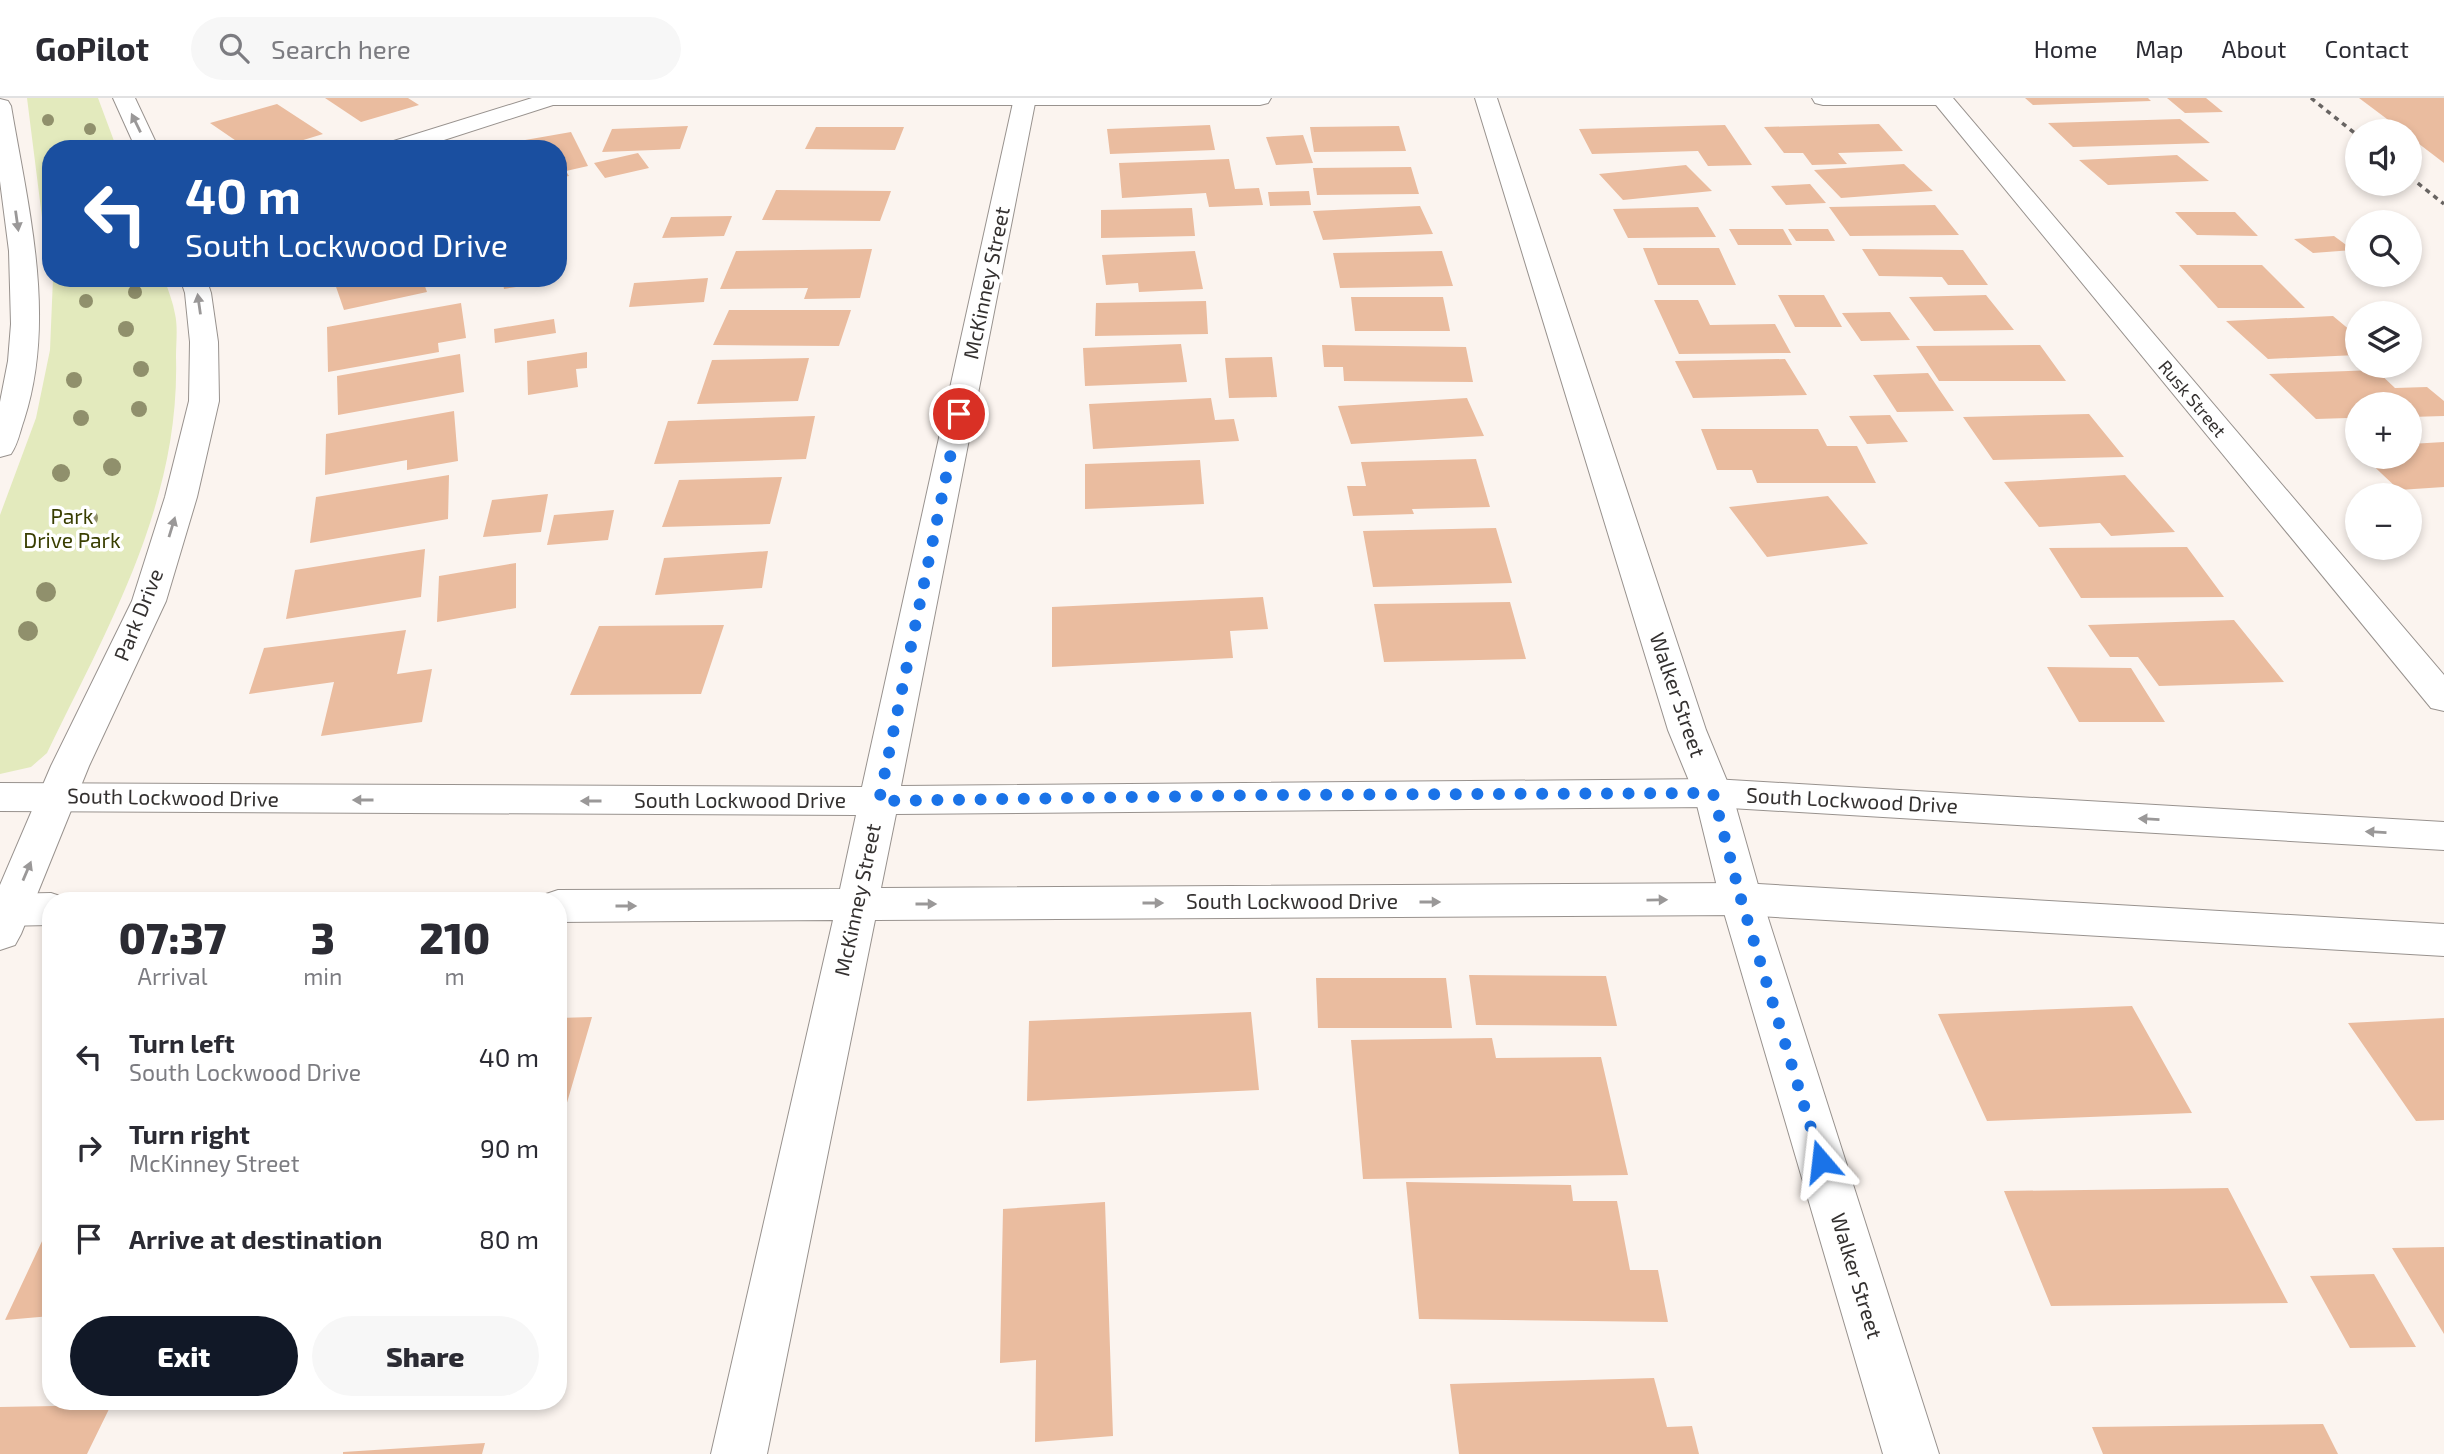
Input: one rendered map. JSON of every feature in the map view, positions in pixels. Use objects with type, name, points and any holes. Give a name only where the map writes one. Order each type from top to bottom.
[{"type":"street","points":[[0,448],[16,396],[24,327],[12,271],[0,104],[6,98]]},
{"type":"street","points":[[124,98],[144,140]]},
{"type":"street","points":[[421,140],[554,98],[1260,98]]},
{"type":"street","name":"Walker Street","points":[[1486,98],[1687,730],[1713,793],[1741,899],[1910,1454]]},
{"type":"street","points":[[1823,98],[1941,98]]},
{"type":"street","name":"Rusk Street","points":[[1941,98],[2444,699]]},
{"type":"street","name":"McKinney Street","points":[[739,1454],[879,801],[1025,99]]},
{"type":"street","points":[[12,271],[42,261]]},
{"type":"street","name":"Park Drive","points":[[3,918],[59,797],[70,766],[149,601],[181,497],[204,401],[204,342],[196,287]]},
{"type":"street","name":"South Lockwood Drive","points":[[0,797],[879,801],[1264,795],[1713,793],[2444,836]]},
{"type":"street","name":"South Lockwood Drive","points":[[567,906],[1741,899],[2444,940]]},
{"type":"street","points":[[3,918],[42,911]]},
{"type":"green space","points":[[27,98],[98,98],[114,140],[42,140],[42,217]]},
{"type":"green space","name":"Park Drive Park","points":[[53,287],[167,287],[176,324],[174,411],[166,462],[153,513],[116,610],[47,753],[31,767],[0,774],[0,515],[36,418],[50,350]]},
{"type":"building","points":[[325,98],[408,98],[419,105],[361,122]]},
{"type":"building","points":[[2025,98],[2148,98],[2151,101],[2033,105]]},
{"type":"building","points":[[2167,98],[2206,98],[2223,112],[2185,113]]},
{"type":"building","points":[[2359,98],[2444,98],[2444,163],[2422,146],[2422,119],[2387,119]]},
{"type":"building","points":[[277,104],[323,134],[303,140],[235,140],[210,123]]},
{"type":"building","points":[[2180,119],[2210,143],[2073,147],[2048,123]]},
{"type":"building","points":[[1879,124],[1903,151],[1838,153],[1847,164],[1812,165],[1803,153],[1784,153],[1764,127]]},
{"type":"building","points":[[1210,125],[1215,150],[1110,154],[1107,129]]},
{"type":"building","points":[[1725,125],[1752,165],[1708,166],[1698,151],[1592,154],[1579,129]]},
{"type":"building","points":[[688,126],[680,149],[602,152],[612,129]]},
{"type":"building","points":[[1399,126],[1406,151],[1314,152],[1310,127]]},
{"type":"building","points":[[816,127],[904,127],[895,150],[805,149]]},
{"type":"building","points":[[571,132],[588,166],[567,171],[567,140],[525,140]]},
{"type":"building","points":[[1303,135],[1313,163],[1276,165],[1266,137]]},
{"type":"building","points":[[638,153],[649,168],[605,178],[594,163]]},
{"type":"building","points":[[2177,155],[2209,181],[2108,185],[2079,160]]},
{"type":"building","points":[[1229,159],[1235,189],[1259,188],[1263,205],[1209,207],[1206,193],[1122,198],[1119,163]]},
{"type":"building","points":[[1904,164],[1933,191],[1841,198],[1814,170]]},
{"type":"building","points":[[1686,165],[1712,191],[1623,200],[1599,174]]},
{"type":"building","points":[[1411,167],[1419,194],[1317,195],[1313,168]]},
{"type":"building","points":[[1810,184],[1826,203],[1786,205],[1771,186]]},
{"type":"building","points":[[776,190],[891,191],[880,221],[762,220]]},
{"type":"building","points":[[1309,191],[1311,205],[1270,206],[1268,192]]},
{"type":"building","points":[[1935,205],[1959,235],[1850,236],[1829,207]]},
{"type":"building","points":[[1420,206],[1433,234],[1323,240],[1313,211]]},
{"type":"building","points":[[1698,207],[1716,237],[1628,238],[1613,209]]},
{"type":"building","points":[[1192,208],[1195,236],[1101,238],[1101,210]]},
{"type":"building","points":[[2175,212],[2235,212],[2258,236],[2197,235]]},
{"type":"building","points":[[732,216],[724,236],[662,238],[671,217]]},
{"type":"building","points":[[1729,229],[1783,229],[1792,245],[1738,245]]},
{"type":"building","points":[[1788,229],[1828,229],[1835,241],[1796,241]]},
{"type":"building","points":[[2334,236],[2345,244],[2345,251],[2313,253],[2294,239]]},
{"type":"building","points":[[1643,248],[1719,248],[1736,285],[1658,285]]},
{"type":"building","points":[[872,249],[860,298],[804,299],[808,288],[720,289],[736,251]]},
{"type":"building","points":[[1862,249],[1963,250],[1988,285],[1948,285],[1942,277],[1879,276]]},
{"type":"building","points":[[1195,251],[1203,289],[1139,292],[1138,283],[1106,285],[1102,255]]},
{"type":"building","points":[[1442,251],[1453,286],[1340,288],[1333,253]]},
{"type":"building","points":[[2179,265],[2262,265],[2305,308],[2218,308]]},
{"type":"building","points":[[708,278],[704,302],[629,307],[634,283]]},
{"type":"building","points":[[336,287],[425,287],[427,292],[344,310]]},
{"type":"building","points":[[1778,295],[1824,295],[1842,327],[1795,327]]},
{"type":"building","points":[[1986,295],[2014,330],[1934,331],[1909,297]]},
{"type":"building","points":[[1351,297],[1443,297],[1450,331],[1355,331]]},
{"type":"building","points":[[1654,300],[1698,300],[1710,325],[1775,324],[1791,353],[1679,354]]},
{"type":"building","points":[[1206,301],[1208,334],[1095,336],[1096,303]]},
{"type":"building","points":[[461,303],[466,338],[438,343],[439,352],[328,372],[327,327]]},
{"type":"building","points":[[729,310],[851,310],[839,346],[713,345]]},
{"type":"building","points":[[1890,312],[1910,340],[1861,341],[1842,313]]},
{"type":"building","points":[[2333,316],[2345,326],[2345,356],[2268,359],[2226,321]]},
{"type":"building","points":[[554,319],[556,333],[495,343],[494,329]]},
{"type":"building","points":[[1181,344],[1187,382],[1085,386],[1083,348]]},
{"type":"building","points":[[1322,345],[1466,347],[1473,382],[1344,381],[1343,367],[1324,367]]},
{"type":"building","points":[[2040,345],[2066,381],[1939,381],[1916,346]]},
{"type":"building","points":[[587,352],[587,368],[576,369],[578,387],[528,395],[527,361]]},
{"type":"building","points":[[460,354],[464,392],[338,415],[337,376]]},
{"type":"building","points":[[1272,357],[1277,397],[1229,398],[1225,358]]},
{"type":"building","points":[[809,358],[798,401],[697,404],[712,360]]},
{"type":"building","points":[[1785,359],[1807,395],[1693,398],[1675,361]]},
{"type":"building","points":[[2345,371],[2345,378],[2384,378],[2395,388],[2427,387],[2444,401],[2444,416],[2422,417],[2422,392],[2345,392],[2345,418],[2316,419],[2269,374]]},
{"type":"building","points":[[1928,373],[1954,411],[1897,412],[1873,375]]},
{"type":"building","points":[[1211,398],[1215,420],[1234,419],[1239,441],[1093,449],[1089,404]]},
{"type":"building","points":[[1467,398],[1484,436],[1351,444],[1338,406]]},
{"type":"building","points":[[454,411],[458,461],[407,470],[407,460],[325,475],[326,434]]},
{"type":"building","points":[[2089,414],[2124,457],[1993,460],[1963,417]]},
{"type":"building","points":[[1890,415],[1908,442],[1867,444],[1849,416]]},
{"type":"building","points":[[815,416],[806,459],[654,464],[668,421]]},
{"type":"building","points":[[1701,429],[1818,429],[1827,446],[1857,446],[1876,483],[1757,483],[1752,470],[1717,470]]},
{"type":"building","points":[[2444,442],[2444,487],[2422,488],[2422,483],[2392,483],[2377,469],[2422,469],[2422,443]]},
{"type":"building","points":[[1476,459],[1490,507],[1412,509],[1414,514],[1353,516],[1347,486],[1366,486],[1361,462]]},
{"type":"building","points":[[1200,460],[1204,504],[1085,509],[1085,464]]},
{"type":"building","points":[[449,475],[448,519],[310,543],[316,497]]},
{"type":"building","points":[[2125,475],[2175,532],[2111,536],[2100,523],[2039,527],[2004,482]]},
{"type":"building","points":[[782,477],[770,524],[662,527],[679,480]]},
{"type":"building","points":[[548,494],[541,532],[483,537],[492,500]]},
{"type":"building","points":[[1828,496],[1868,544],[1767,557],[1729,507]]},
{"type":"building","points":[[614,510],[608,540],[547,545],[554,515]]},
{"type":"building","points":[[1496,528],[1512,583],[1373,587],[1363,531]]},
{"type":"building","points":[[2187,547],[2224,597],[2081,598],[2049,548]]},
{"type":"building","points":[[425,549],[421,597],[286,619],[295,570]]},
{"type":"building","points":[[768,551],[762,588],[655,595],[664,558]]},
{"type":"building","points":[[516,563],[516,608],[437,622],[439,576]]},
{"type":"building","points":[[1263,597],[1268,629],[1230,631],[1233,658],[1052,667],[1052,607]]},
{"type":"building","points":[[1510,602],[1526,659],[1384,662],[1374,604]]},
{"type":"building","points":[[2234,620],[2284,682],[2159,686],[2138,657],[2110,657],[2088,625]]},
{"type":"building","points":[[724,625],[701,694],[570,695],[599,626]]},
{"type":"building","points":[[406,630],[397,674],[432,669],[422,722],[321,736],[334,682],[249,694],[264,648]]},
{"type":"building","points":[[2047,667],[2131,668],[2165,722],[2079,722]]},
{"type":"building","points":[[1469,975],[1606,976],[1617,1026],[1476,1025]]},
{"type":"building","points":[[1316,978],[1446,978],[1452,1028],[1318,1028]]},
{"type":"building","points":[[2132,1006],[2192,1113],[1987,1121],[1938,1014]]},
{"type":"building","points":[[1251,1012],[1259,1090],[1027,1101],[1029,1021]]},
{"type":"building","points":[[592,1017],[567,1103],[567,1018]]},
{"type":"building","points":[[2444,1018],[2444,1120],[2416,1121],[2348,1023]]},
{"type":"building","points":[[1492,1038],[1496,1058],[1601,1057],[1628,1175],[1363,1179],[1351,1040]]},
{"type":"building","points":[[1406,1182],[1571,1185],[1573,1201],[1617,1201],[1630,1270],[1658,1270],[1668,1322],[1419,1319]]},
{"type":"building","points":[[2228,1188],[2288,1303],[2051,1306],[2004,1191]]},
{"type":"building","points":[[1105,1202],[1113,1436],[1035,1442],[1036,1360],[1000,1363],[1003,1209]]},
{"type":"building","points":[[42,1241],[42,1317],[5,1320]]},
{"type":"building","points":[[2444,1247],[2444,1334],[2392,1248]]},
{"type":"building","points":[[2374,1274],[2416,1347],[2350,1348],[2310,1276]]},
{"type":"building","points":[[1654,1378],[1667,1427],[1692,1426],[1699,1454],[1459,1454],[1450,1384]]},
{"type":"building","points":[[0,1407],[109,1410],[87,1454],[0,1454]]},
{"type":"building","points":[[2323,1424],[2338,1454],[2103,1454],[2092,1427]]},
{"type":"building","points":[[485,1443],[482,1454],[343,1454],[343,1452]]},
{"type":"railway","points":[[2311,98],[2345,125]]},
{"type":"railway","points":[[2422,187],[2444,204]]},
{"type":"route","points":[[959,414],[879,801],[1264,795],[1713,793],[1741,899],[1821,1161]]}]
